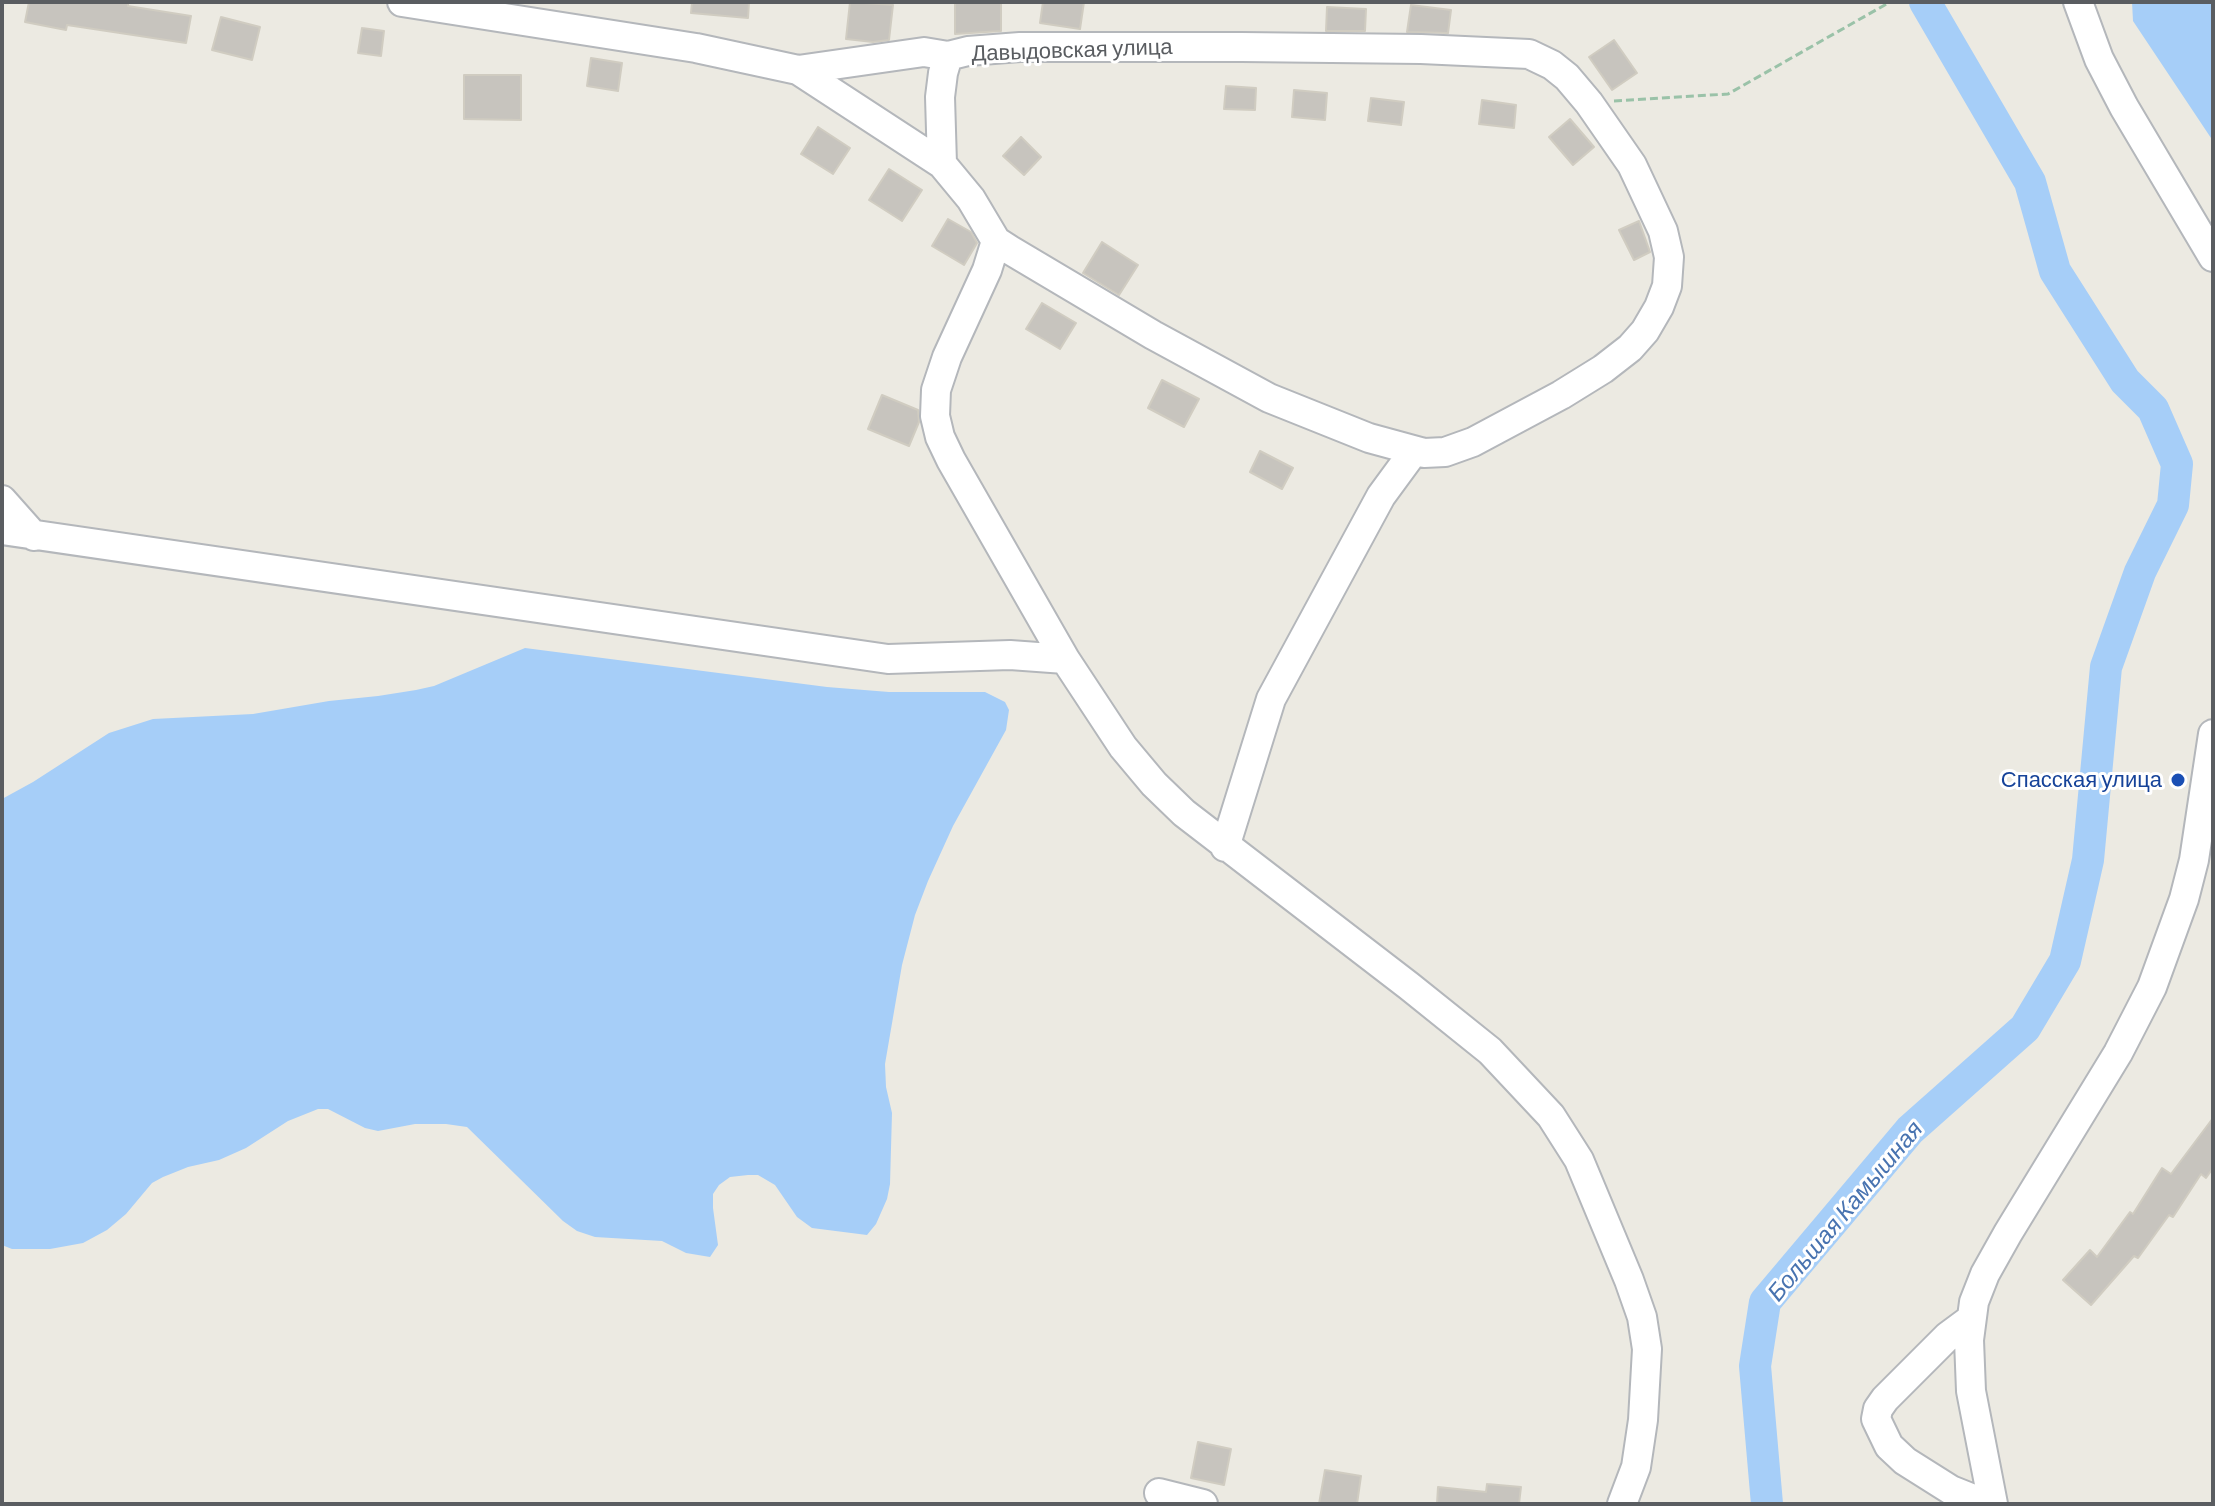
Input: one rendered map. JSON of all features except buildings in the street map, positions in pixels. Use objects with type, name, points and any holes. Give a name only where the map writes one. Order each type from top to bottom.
[{"type":"street","points":[[402,2],[696,48],[798,70],[924,52],[948,56]]},
{"type":"street","points":[[2078,2],[2099,59],[2124,107],[2213,257]]},
{"type":"street","name":"Давыдовская улица","points":[[942,164],[940,97],[948,56],[968,51],[1020,47],[1421,49],[1529,54],[1552,65],[1589,103],[1632,165],[1663,231],[1669,257],[1667,286],[1645,331],[1630,348],[1603,369],[1473,442],[1445,452],[1414,451]]},
{"type":"street","points":[[798,70],[942,164],[971,199],[996,241],[1153,335],[1269,398],[1329,423],[1414,451],[1381,496],[1271,699],[1225,847]]},
{"type":"street","points":[[996,241],[987,270],[947,357],[936,390],[935,416],[940,437],[951,460],[1065,659],[1123,747],[1154,784],[1225,847],[1490,1051],[1551,1116],[1579,1160],[1642,1317],[1647,1349],[1647,1383],[1636,1467],[1622,1504]]},
{"type":"street","points":[[2,500],[34,536]]},
{"type":"street","points":[[2,530],[888,659],[1010,655],[1065,659]]},
{"type":"street","points":[[1971,1319],[1948,1336],[1897,1386],[1878,1409],[1876,1419],[1889,1446],[1905,1461],[1951,1490],[1992,1503],[1971,1391],[1971,1319],[1974,1302],[1985,1274],[2118,1053],[2166,955],[2194,860],[2213,734]]},
{"type":"street","points":[[1159,1493],[1203,1504]]},
{"type":"path","points":[[1589,103],[1728,94],[1890,2]]},
{"type":"water","points":[[2132,2],[2213,2],[2213,141],[2133,21]]},
{"type":"water","points":[[525,648],[827,687],[889,692],[985,692],[1005,702],[1009,710],[1006,730],[953,826],[928,881],[902,965],[885,1064],[892,1113],[890,1184],[876,1224],[867,1235],[812,1228],[797,1217],[775,1185],[758,1175],[748,1175],[730,1177],[713,1194],[718,1245],[710,1257],[686,1253],[662,1241],[595,1237],[577,1231],[563,1221],[467,1127],[415,1124],[378,1131],[365,1128],[328,1109],[318,1109],[288,1121],[246,1148],[219,1160],[188,1167],[152,1183],[126,1214],[107,1230],[83,1243],[50,1249],[12,1249],[2,1245],[2,799],[109,733],[153,719],[253,714],[416,690],[434,686]]},
{"type":"waterway","name":"Большая Камышная","points":[[1767,1504],[1755,1366],[1765,1302],[1910,1130],[2025,1028],[2065,961],[2088,860],[2106,667],[2140,572],[2173,505],[2177,464],[2153,409],[2125,381],[2055,271],[2030,182],[1925,2]]},
{"type":"place","name":"Спасская улица","points":[[2178,780]]}]
